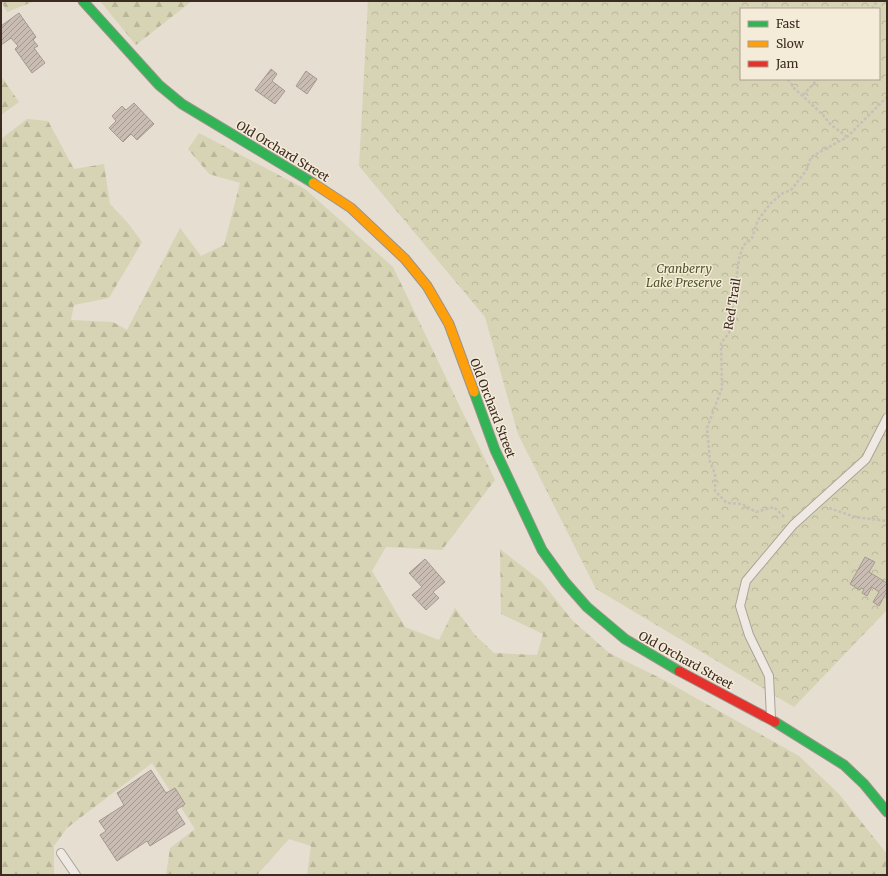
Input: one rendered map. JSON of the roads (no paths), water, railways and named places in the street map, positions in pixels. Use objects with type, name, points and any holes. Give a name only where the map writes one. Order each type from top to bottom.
[{"type":"street","name":"Old Orchard Street","points":[[83,1],[159,85],[182,104],[288,167],[351,208],[405,259],[427,286],[449,324],[495,450],[542,550],[565,582],[587,607],[624,639],[694,680],[771,720],[844,765],[864,784],[887,812]]},
{"type":"lane","points":[[771,720],[769,676],[749,635],[740,606],[746,581],[793,525],[866,459],[887,418]]},
{"type":"lane","points":[[61,853],[76,875]]},
{"type":"park label","name":"Cranberry Lake Preserve","points":[[684,275]]}]
